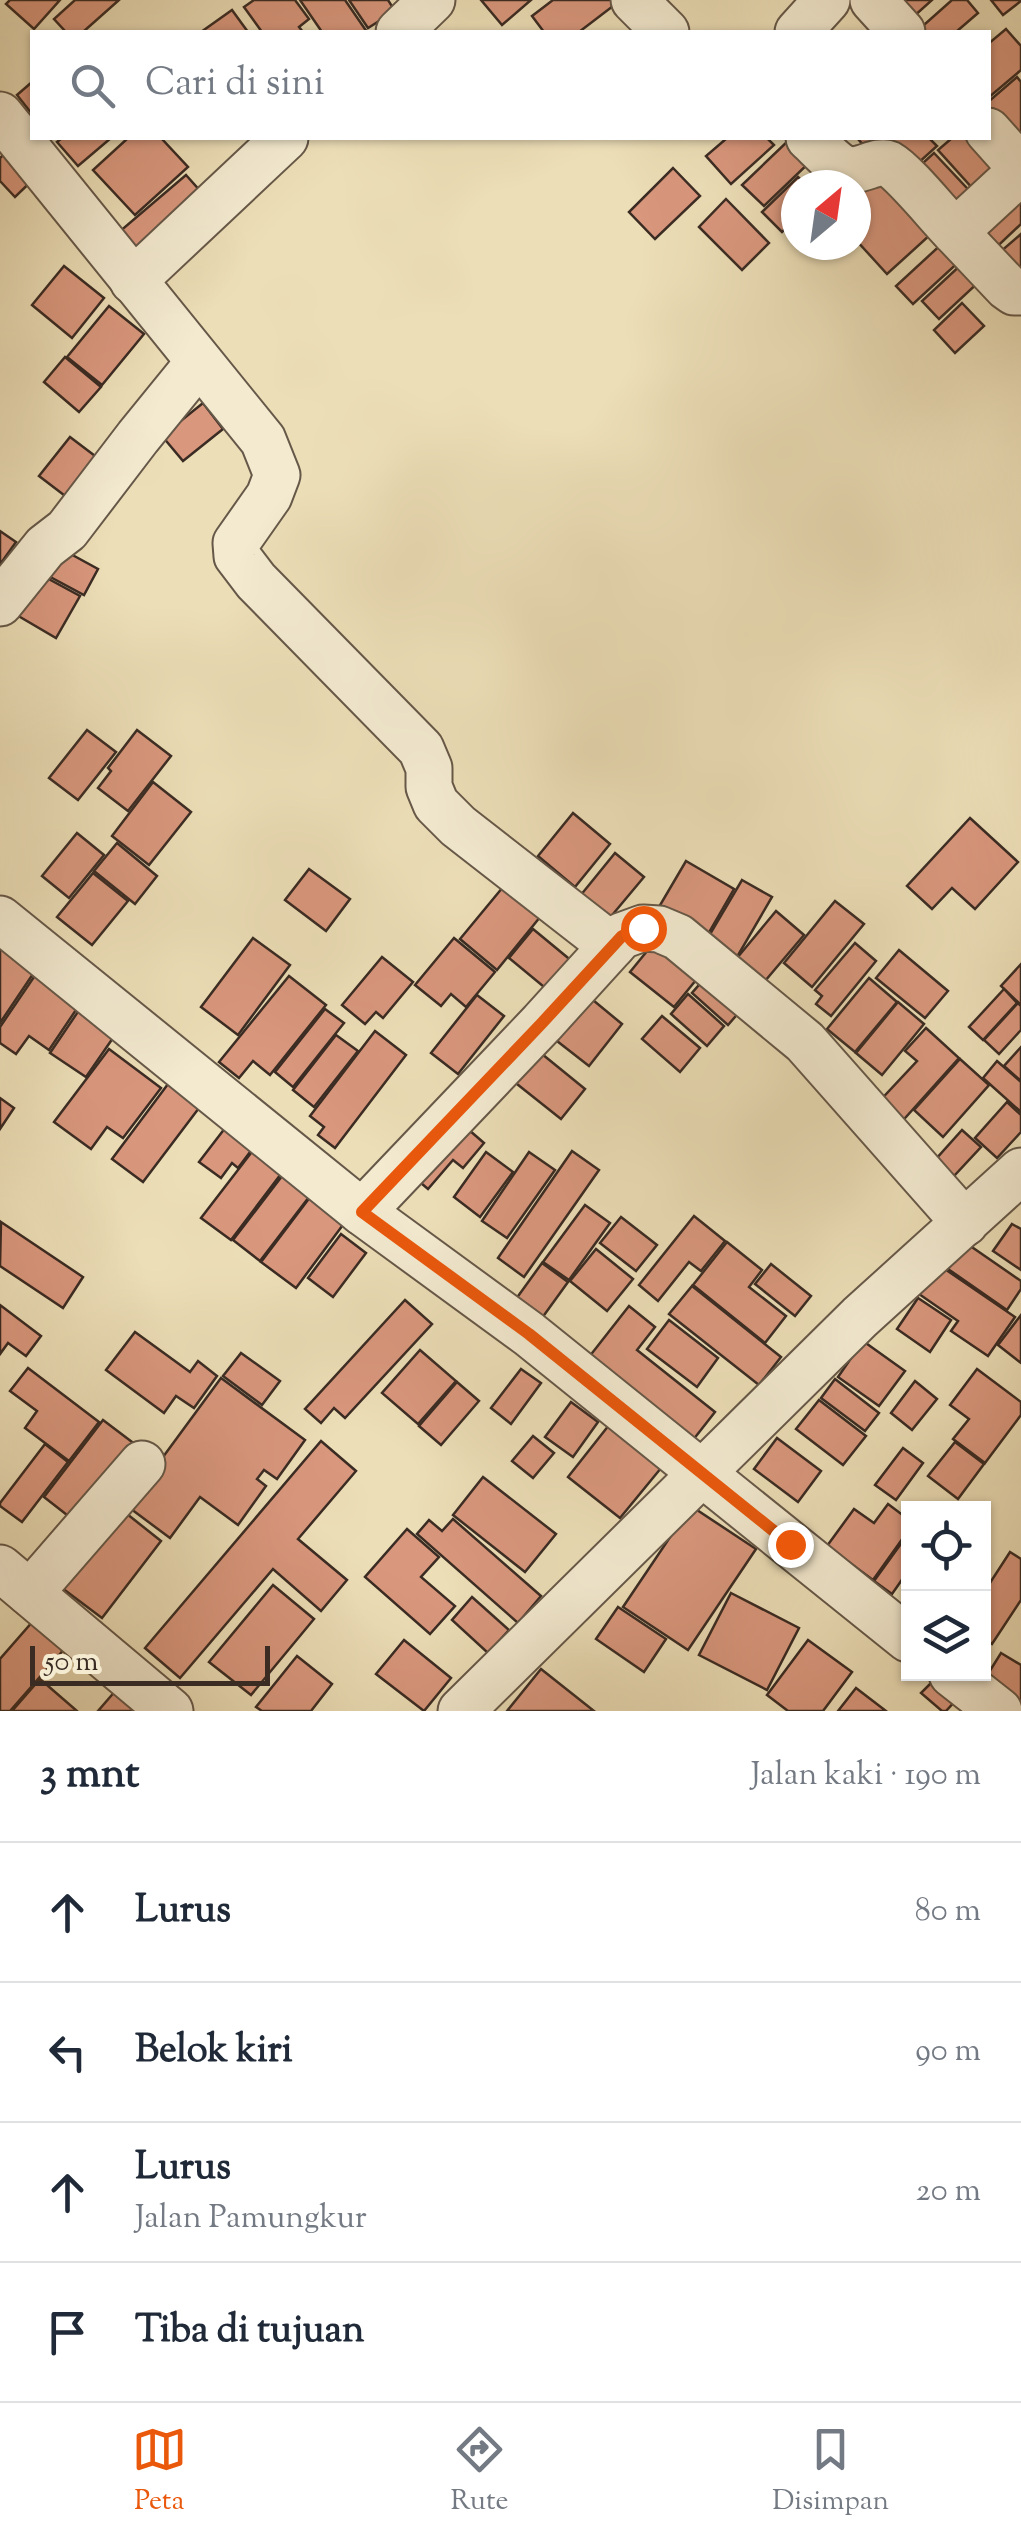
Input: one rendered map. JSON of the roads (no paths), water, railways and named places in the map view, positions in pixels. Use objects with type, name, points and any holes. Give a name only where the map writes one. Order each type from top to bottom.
[{"type":"street","points":[[800,30],[826,0]]},
{"type":"street","points":[[873,0],[900,30]]},
{"type":"street","points":[[0,114],[263,440],[277,476],[269,496],[236,543],[246,568],[421,750],[436,804],[458,826],[612,946]]},
{"type":"street","points":[[955,232],[1021,169],[991,134]]},
{"type":"street","points":[[133,281],[283,140]]},
{"type":"street","points":[[811,140],[845,169],[888,163],[1007,288],[1021,292]]},
{"type":"street","points":[[0,603],[45,547],[68,530],[199,362]]},
{"type":"street","points":[[0,920],[362,1212],[529,1334],[901,1633]]},
{"type":"street","points":[[362,1212],[612,946],[622,936],[643,928],[659,929],[678,937],[806,1042],[964,1222]]},
{"type":"street","points":[[462,1711],[860,1317],[1021,1171]]},
{"type":"street","points":[[142,1464],[15,1580],[170,1711]]},
{"type":"street","points":[[961,1681],[998,1711]]}]
